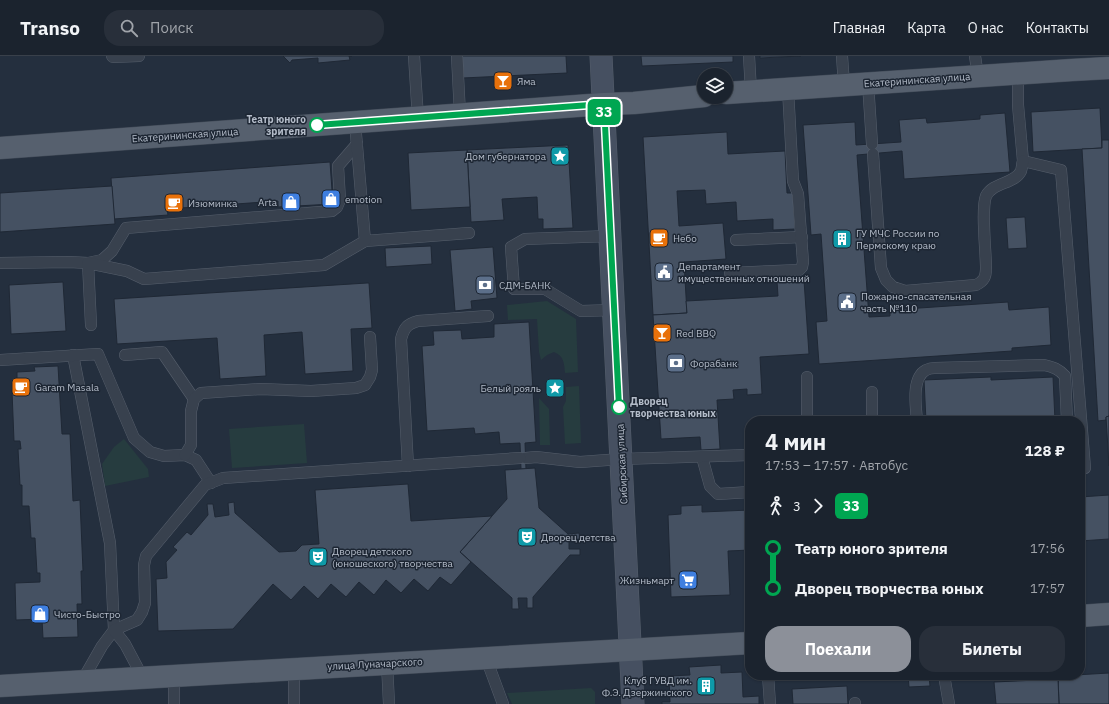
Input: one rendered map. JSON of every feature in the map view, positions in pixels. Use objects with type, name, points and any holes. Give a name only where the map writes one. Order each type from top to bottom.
[{"type":"main road","name":"Сибирская улица","points":[[601,56],[633,704]]},
{"type":"main road","name":"Екатерининская улица","points":[[733,92],[868,84],[977,66],[1018,73],[1109,68]]},
{"type":"main road","name":"Екатерининская улица","points":[[0,148],[460,114],[634,103],[697,97]]},
{"type":"main road","points":[[1085,616],[1109,614]]},
{"type":"main road","name":"улица Луначарского","points":[[0,686],[745,643]]},
{"type":"lane","points":[[112,56],[139,56]]},
{"type":"lane","points":[[414,56],[418,118]]},
{"type":"lane","points":[[457,56],[460,114]]},
{"type":"lane","points":[[749,56],[751,91]]},
{"type":"lane","points":[[842,56],[844,85]]},
{"type":"lane","points":[[868,84],[881,268],[886,280],[893,287],[905,291],[976,285],[983,281],[986,276],[984,207],[987,195],[994,188],[1014,178],[1021,171],[1023,161],[1018,105],[1018,73]]},
{"type":"lane","points":[[730,273],[799,270],[804,262],[798,194],[793,181],[788,89]]},
{"type":"lane","points":[[355,122],[365,241]]},
{"type":"lane","points":[[88,263],[102,260],[112,250],[126,228],[332,211],[337,207],[340,200],[338,166],[357,144]]},
{"type":"lane","points":[[1023,161],[1061,170],[1080,416]]},
{"type":"lane","points":[[0,263],[88,263],[127,271],[144,279],[324,265],[365,241],[469,233]]},
{"type":"lane","points":[[610,236],[525,239],[511,247],[514,290],[545,289],[581,311],[614,310]]},
{"type":"lane","points":[[736,240],[802,237]]},
{"type":"lane","points":[[88,263],[91,325]]},
{"type":"lane","points":[[408,466],[401,339],[403,330],[409,324],[418,321],[488,316]]},
{"type":"lane","points":[[185,455],[191,445],[191,411],[194,399],[201,393],[260,389],[311,391],[356,388],[365,385],[372,370],[370,337]]},
{"type":"lane","points":[[125,354],[162,352],[194,399]]},
{"type":"lane","points":[[0,360],[98,354],[134,438],[150,452],[164,456],[185,455],[196,460],[210,483]]},
{"type":"lane","points":[[73,356],[110,543],[114,630],[125,644],[143,678]]},
{"type":"lane","points":[[917,416],[915,386],[919,376],[925,370],[935,368],[1044,365],[1054,367],[1061,371],[1064,376],[1067,416]]},
{"type":"lane","points":[[807,377],[807,416]]},
{"type":"lane","points":[[872,392],[872,416]]},
{"type":"lane","points":[[82,681],[102,646],[114,630],[137,620],[142,612],[145,603],[144,565],[146,556],[206,485],[223,478],[536,457],[580,462],[621,459],[745,455]]},
{"type":"lane","points":[[702,457],[710,486],[718,494],[745,492]]},
{"type":"lane","points":[[486,658],[503,704]]},
{"type":"lane","points":[[387,664],[389,704]]},
{"type":"lane","points":[[294,669],[294,704]]},
{"type":"lane","points":[[174,676],[174,704]]},
{"type":"lane","points":[[768,680],[770,704]]},
{"type":"lane","points":[[945,680],[949,704]]},
{"type":"green space","points":[[547,301],[576,319],[578,372],[565,373],[562,358],[554,352],[541,360],[539,352],[537,319],[508,320],[507,305]]},
{"type":"green space","points":[[579,386],[581,443],[565,444],[563,407],[566,401],[566,387]]},
{"type":"green space","points":[[539,398],[549,409],[550,445],[540,445]]},
{"type":"green space","points":[[304,424],[307,463],[232,468],[229,429]]},
{"type":"green space","points":[[124,439],[148,469],[149,477],[105,486],[102,464],[114,447]]},
{"type":"green space","points":[[591,688],[595,692],[595,704],[512,704],[507,693]]},
{"type":"building","points":[[283,56],[349,56],[350,60],[318,63],[318,58],[292,60],[290,63]]},
{"type":"building","points":[[462,56],[566,56],[567,73],[463,78]]},
{"type":"building","points":[[641,56],[733,56],[733,62],[642,66]]},
{"type":"building","points":[[760,56],[801,56],[760,58]]},
{"type":"building","points":[[1100,108],[1102,148],[1033,152],[1031,112]]},
{"type":"building","name":"ГУ МЧС России по Пермскому краю","points":[[1005,113],[1010,172],[904,179],[902,151],[857,155],[869,317],[890,316],[890,310],[1008,302],[1009,310],[1049,307],[1051,345],[1012,348],[1012,351],[819,364],[816,322],[827,321],[821,234],[811,235],[803,125],[855,122],[856,145],[901,142],[899,120],[926,118],[927,123],[980,119],[980,115]]},
{"type":"building","points":[[727,132],[728,154],[785,151],[787,193],[793,193],[795,229],[773,230],[773,219],[737,221],[736,202],[706,204],[705,190],[677,191],[679,226],[723,223],[726,259],[684,262],[687,313],[653,315],[643,137]]},
{"type":"building","points":[[1102,140],[1109,140],[1109,416],[1106,417],[1106,420],[1098,421],[1082,149],[1102,148]]},
{"type":"building","points":[[568,145],[573,228],[543,229],[543,219],[538,219],[537,197],[502,199],[504,220],[471,222],[467,150]]},
{"type":"building","points":[[467,150],[470,207],[411,210],[408,153]]},
{"type":"building","points":[[330,162],[333,204],[278,207],[278,201],[167,209],[168,215],[114,219],[111,178]]},
{"type":"building","points":[[112,186],[115,224],[0,232],[0,193]]},
{"type":"building","points":[[1025,217],[1027,248],[1008,249],[1006,218]]},
{"type":"building","points":[[431,246],[432,264],[386,267],[385,248]]},
{"type":"building","points":[[493,247],[497,298],[471,301],[472,309],[455,311],[450,250]]},
{"type":"building","points":[[804,280],[809,354],[760,357],[762,394],[747,395],[747,389],[733,390],[734,399],[717,400],[720,449],[701,450],[700,437],[661,439],[653,315],[687,313],[686,301],[778,296],[777,281]]},
{"type":"building","points":[[63,282],[66,331],[11,334],[9,285]]},
{"type":"building","points":[[369,283],[372,328],[351,329],[353,371],[305,374],[302,332],[264,335],[266,376],[220,379],[217,338],[117,344],[114,299]]},
{"type":"building","points":[[529,322],[536,442],[525,443],[526,469],[521,469],[520,443],[500,444],[499,432],[475,434],[474,428],[427,431],[422,346],[434,345],[433,331],[461,330],[462,339],[494,337],[494,324]]},
{"type":"building","points":[[58,366],[62,434],[70,434],[73,501],[80,500],[83,571],[81,571],[82,604],[77,604],[78,637],[43,638],[42,619],[16,620],[15,583],[40,582],[40,573],[37,573],[35,538],[31,538],[29,506],[22,506],[22,485],[20,485],[18,449],[21,449],[20,441],[14,441],[12,391],[14,391],[14,381],[17,381],[17,372],[35,371],[34,367]]},
{"type":"building","points":[[991,377],[991,380],[1053,377],[1055,416],[926,416],[924,380]]},
{"type":"building","points":[[1109,416],[1109,466],[1106,417]]},
{"type":"building","name":"Дворец детства","points":[[535,468],[539,508],[568,534],[579,533],[580,539],[569,540],[569,549],[580,549],[580,555],[570,555],[533,597],[533,608],[527,608],[527,598],[518,598],[519,609],[512,609],[512,598],[460,552],[507,499],[505,470]]},
{"type":"building","name":"Дворец детского (юношеского) творчества","points":[[408,484],[411,521],[492,516],[460,552],[471,562],[451,585],[440,577],[428,591],[414,579],[401,593],[386,580],[374,595],[359,582],[346,597],[331,584],[318,599],[304,586],[291,600],[273,584],[233,629],[158,631],[156,579],[167,578],[166,562],[177,550],[173,547],[187,532],[191,535],[208,515],[207,504],[213,504],[215,517],[229,515],[228,503],[234,502],[235,513],[279,552],[296,551],[302,545],[319,544],[315,490]]},
{"type":"building","points":[[1109,495],[1109,539],[1085,541],[1085,497]]},
{"type":"building","points":[[702,505],[702,512],[745,510],[745,550],[728,551],[730,595],[671,597],[668,515],[681,514],[681,506]]},
{"type":"building","name":"Клуб ГУВД им. Ф.Э. Дзержинского","points":[[721,665],[721,673],[742,672],[743,697],[759,696],[759,704],[662,704],[662,702],[670,702],[669,676],[690,675],[689,667]]},
{"type":"building","points":[[1109,673],[1109,704],[1059,704],[1058,680],[1085,680],[1085,674]]},
{"type":"building","points":[[908,680],[929,680],[930,686],[909,687]]},
{"type":"building","points":[[1058,680],[1059,704],[996,704],[994,682]]},
{"type":"building","points":[[847,686],[848,704],[793,704],[792,689]]},
{"type":"bus line","name":"33","points":[[317,125],[604,104],[619,407]]},
{"type":"place","name":"Яма","points":[[503,81]]},
{"type":"place","name":"Театр юного зрителя","points":[[317,125]]},
{"type":"place","name":"Дом губернатора","points":[[560,156]]},
{"type":"place","name":"emotion","points":[[331,199]]},
{"type":"place","name":"Arta","points":[[291,202]]},
{"type":"place","name":"Изюминка","points":[[174,203]]},
{"type":"place","name":"Небо","points":[[659,238]]},
{"type":"place","name":"ГУ МЧС России по Пермскому краю","points":[[842,239]]},
{"type":"place","name":"Департамент имущественных отношений","points":[[664,272]]},
{"type":"place","name":"СДМ-БАНК","points":[[485,285]]},
{"type":"place","name":"Пожарно-спасательная часть №110","points":[[847,302]]},
{"type":"place","name":"Red BBQ","points":[[662,333]]},
{"type":"place","name":"Форабанк","points":[[676,363]]},
{"type":"place","name":"Garam Masala","points":[[21,387]]},
{"type":"place","name":"Белый рояль","points":[[555,388]]},
{"type":"place","name":"Дворец творчества юных","points":[[619,407]]},
{"type":"place","name":"Дворец детства","points":[[527,537]]},
{"type":"place","name":"Дворец детского (юношеского) творчества","points":[[318,557]]},
{"type":"place","name":"Жизньмарт","points":[[688,580]]},
{"type":"place","name":"Чисто-Быстро","points":[[40,614]]},
{"type":"place","name":"Клуб ГУВД им. Ф.Э. Дзержинского","points":[[706,686]]}]
